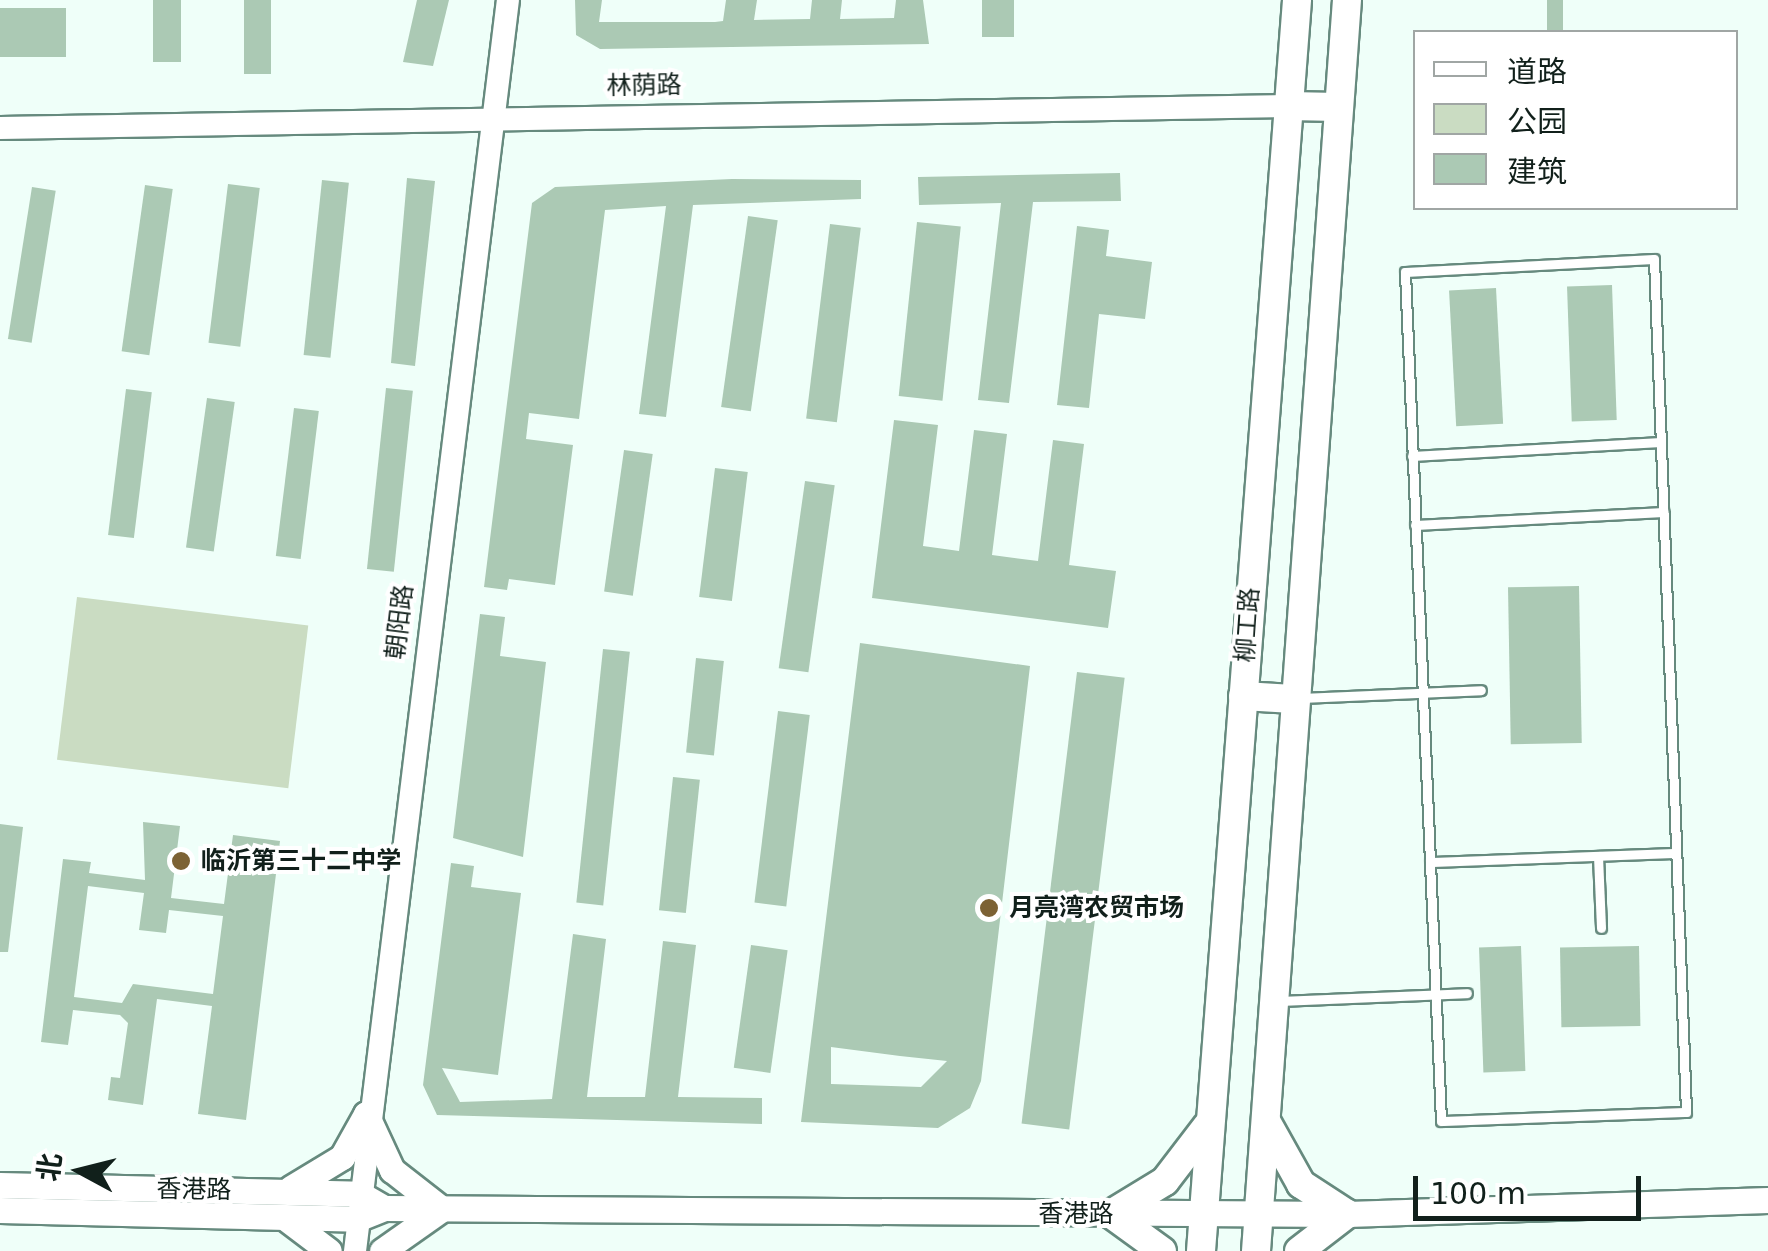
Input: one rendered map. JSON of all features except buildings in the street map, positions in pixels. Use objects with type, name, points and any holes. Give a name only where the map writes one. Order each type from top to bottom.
[{"type":"main road","name":"柳工路","points":[[1201,1251],[1297,0]]},
{"type":"main road","name":"柳工路","points":[[1256,1251],[1270,1002],[1346,0]]},
{"type":"main road","points":[[1288,106],[1338,107]]},
{"type":"main road","points":[[1243,696],[1293,698]]},
{"type":"main road","points":[[1263,1100],[1288,1169],[1347,1214],[1299,1251]]},
{"type":"main road","points":[[329,1251],[279,1204],[342,1157],[366,1114]]},
{"type":"main road","points":[[366,1114],[392,1170],[442,1209],[382,1251]]},
{"type":"main road","points":[[1162,1251],[1111,1214],[1176,1170],[1210,1118]]},
{"type":"main road","name":"香港路","points":[[0,1185],[279,1204],[442,1209],[1347,1214],[1768,1200]]},
{"type":"main road","name":"香港路","points":[[0,1210],[279,1204]]},
{"type":"street","name":"朝阳路","points":[[355,1251],[366,1114],[508,0]]},
{"type":"street","name":"林荫路","points":[[0,128],[492,115],[1288,106]]},
{"type":"lane","points":[[1654,259],[1686,1112],[1441,1121],[1412,456],[1405,272],[1654,259]]},
{"type":"lane","points":[[1412,456],[1661,442]]},
{"type":"lane","points":[[1415,524],[1664,512]]},
{"type":"lane","points":[[1293,698],[1480,690]]},
{"type":"lane","points":[[1430,862],[1676,853]]},
{"type":"lane","points":[[1598,856],[1601,928]]},
{"type":"lane","points":[[1270,1002],[1467,992]]},
{"type":"green space","points":[[77,597],[308,625],[288,788],[57,760]]},
{"type":"place","name":"临沂第三十二中学","points":[[181,861]]},
{"type":"place","name":"月亮湾农贸市场","points":[[989,908]]}]
